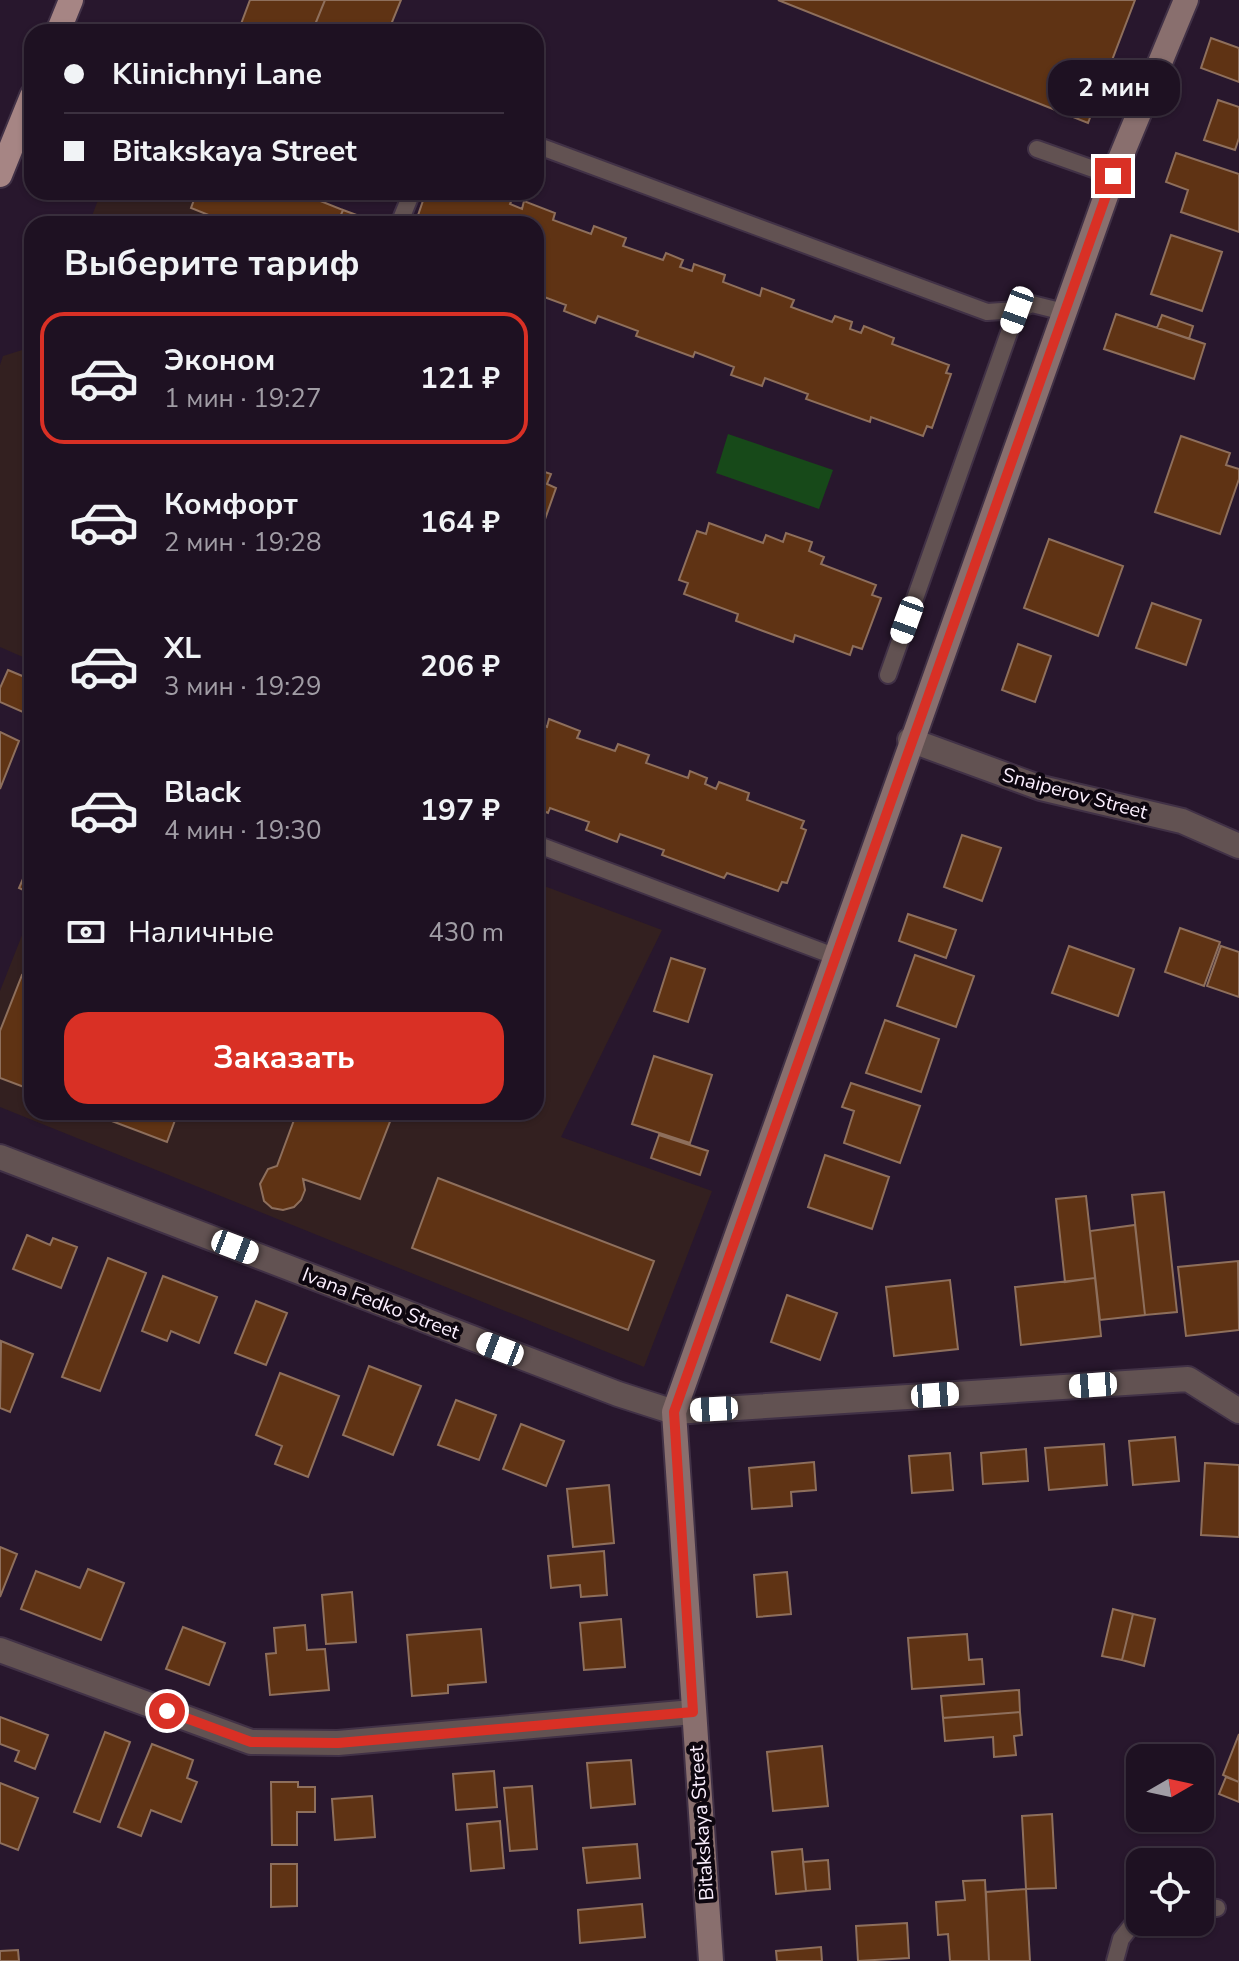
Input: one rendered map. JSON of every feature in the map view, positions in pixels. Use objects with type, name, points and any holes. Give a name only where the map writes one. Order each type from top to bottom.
[{"type":"main road","points":[[61,24],[71,0]]},
{"type":"main road","points":[[0,175],[24,116]]},
{"type":"street","name":"Bitakskaya Street","points":[[711,1961],[674,1412],[910,740],[1113,176],[1186,0]]},
{"type":"street","name":"Snaiperov Street","points":[[910,740],[1041,788],[1182,821],[1239,846]]},
{"type":"street","name":"Ivana Fedko Street","points":[[0,1157],[618,1394],[674,1412],[1188,1379],[1239,1411]]},
{"type":"street","points":[[0,1650],[251,1742],[338,1743],[693,1712]]},
{"type":"lane","points":[[544,148],[987,312],[1017,310],[1032,304],[1064,312]]},
{"type":"lane","points":[[1037,149],[1113,176]]},
{"type":"lane","points":[[888,675],[1017,310]]},
{"type":"lane","points":[[544,847],[834,956]]},
{"type":"lane","points":[[1115,1961],[1126,1933]]},
{"type":"shaded area","points":[[98,200],[320,200],[361,216],[92,216]]},
{"type":"shaded area","points":[[24,349],[24,658],[0,647],[0,365],[3,356]]},
{"type":"shaded area","points":[[544,886],[662,930],[561,1137],[712,1191],[644,1367],[32,1120],[544,1120]]},
{"type":"shaded area","points":[[24,930],[24,1117],[0,1107],[0,991]]},
{"type":"green space","points":[[728,434],[833,470],[819,509],[716,473]]},
{"type":"building","points":[[250,0],[325,0],[315,24],[241,24]]},
{"type":"building","points":[[325,0],[401,0],[391,24],[315,24]]},
{"type":"building","points":[[778,0],[1135,0],[1088,123]]},
{"type":"building","points":[[1211,38],[1239,48],[1239,82],[1201,68]]},
{"type":"building","points":[[1218,100],[1239,107],[1239,138],[1235,150],[1204,140]]},
{"type":"building","points":[[1176,153],[1239,174],[1239,232],[1181,212],[1188,190],[1166,182]]},
{"type":"building","points":[[194,200],[318,200],[343,210],[340,216],[211,216],[191,208]]},
{"type":"building","points":[[423,200],[512,200],[510,204],[522,209],[524,201],[555,213],[553,220],[591,234],[594,226],[626,238],[623,246],[663,260],[666,253],[683,260],[680,267],[692,271],[694,264],[725,275],[723,282],[760,296],[762,288],[794,300],[791,307],[832,322],[835,316],[852,322],[850,329],[861,333],[864,326],[894,338],[892,344],[949,365],[946,373],[951,374],[932,428],[927,426],[923,436],[871,417],[870,422],[806,399],[808,394],[765,378],[762,386],[731,375],[734,367],[695,352],[693,357],[636,336],[638,331],[598,316],[595,323],[564,311],[566,305],[544,297],[544,216],[418,216]]},
{"type":"building","points":[[343,210],[359,216],[340,216]]},
{"type":"building","points":[[1171,235],[1222,252],[1202,311],[1151,294]]},
{"type":"building","points":[[1116,314],[1205,344],[1194,379],[1104,349]]},
{"type":"building","points":[[1162,315],[1193,326],[1189,339],[1157,328]]},
{"type":"building","points":[[1181,436],[1230,453],[1226,465],[1239,469],[1239,479],[1220,534],[1155,512]]},
{"type":"building","points":[[544,472],[551,474],[547,484],[556,488],[544,522]]},
{"type":"building","points":[[709,523],[763,543],[766,535],[783,542],[786,533],[812,542],[809,551],[824,557],[821,564],[876,585],[872,595],[881,598],[862,649],[853,646],[850,655],[795,635],[793,642],[736,621],[738,614],[684,594],[688,583],[679,580],[697,531],[706,534]]},
{"type":"building","points":[[1049,539],[1123,566],[1098,636],[1024,608]]},
{"type":"building","points":[[1152,603],[1201,620],[1186,665],[1136,648]]},
{"type":"building","points":[[1018,644],[1051,656],[1035,702],[1002,690]]},
{"type":"building","points":[[8,670],[24,677],[24,712],[0,702],[0,688]]},
{"type":"building","points":[[549,719],[580,731],[577,738],[615,751],[618,744],[649,755],[646,763],[688,778],[690,771],[707,778],[705,784],[716,789],[719,782],[749,793],[747,800],[804,821],[801,828],[806,830],[787,883],[782,882],[778,891],[727,873],[724,878],[662,855],[664,850],[620,834],[617,842],[586,830],[589,822],[550,808],[548,813],[544,811],[544,726],[547,727]]},
{"type":"building","points":[[0,732],[19,741],[0,789]]},
{"type":"building","points":[[962,835],[1001,848],[982,901],[944,887]]},
{"type":"building","points":[[908,914],[956,930],[946,958],[899,941]]},
{"type":"building","points":[[1180,928],[1220,942],[1204,986],[1165,972]]},
{"type":"building","points":[[1069,946],[1134,969],[1118,1016],[1052,993]]},
{"type":"building","points":[[1221,946],[1239,952],[1239,997],[1207,986]]},
{"type":"building","points":[[915,955],[974,976],[956,1027],[897,1006]]},
{"type":"building","points":[[671,958],[705,969],[688,1022],[654,1011]]},
{"type":"building","points":[[24,976],[24,1087],[0,1078],[0,1031]]},
{"type":"building","points":[[885,1020],[939,1039],[921,1092],[866,1073]]},
{"type":"building","points":[[654,1056],[712,1075],[690,1143],[632,1124]]},
{"type":"building","points":[[851,1083],[920,1106],[900,1163],[844,1143],[854,1111],[842,1107]]},
{"type":"building","points":[[109,1120],[175,1120],[167,1142]]},
{"type":"building","points":[[294,1120],[391,1120],[360,1199],[303,1179],[305,1190],[294,1207],[283,1210],[272,1208],[264,1201],[260,1184],[268,1169],[277,1166]]},
{"type":"building","points":[[659,1135],[708,1151],[700,1175],[651,1158]]},
{"type":"building","points":[[825,1155],[889,1177],[872,1229],[808,1207]]},
{"type":"building","points":[[438,1178],[654,1261],[628,1330],[412,1248]]},
{"type":"building","points":[[1164,1192],[1177,1312],[1145,1315],[1132,1195]]},
{"type":"building","points":[[1086,1196],[1095,1278],[1065,1282],[1056,1199]]},
{"type":"building","points":[[1135,1225],[1145,1315],[1100,1320],[1090,1231]]},
{"type":"building","points":[[27,1235],[50,1245],[53,1238],[77,1247],[61,1288],[13,1269]]},
{"type":"building","points":[[108,1258],[146,1273],[100,1391],[62,1377]]},
{"type":"building","points":[[1238,1261],[1239,1330],[1186,1336],[1178,1267]]},
{"type":"building","points":[[163,1276],[217,1297],[199,1343],[171,1331],[167,1341],[142,1331]]},
{"type":"building","points":[[1095,1278],[1101,1336],[1021,1345],[1015,1287]]},
{"type":"building","points":[[950,1280],[958,1349],[894,1356],[886,1287]]},
{"type":"building","points":[[787,1295],[837,1313],[820,1360],[771,1342]]},
{"type":"building","points":[[256,1301],[287,1313],[266,1365],[235,1353]]},
{"type":"building","points":[[1,1341],[33,1354],[10,1412],[0,1408]]},
{"type":"building","points":[[369,1366],[421,1386],[393,1455],[343,1435]]},
{"type":"building","points":[[280,1373],[339,1396],[308,1477],[275,1464],[282,1446],[256,1435]]},
{"type":"building","points":[[456,1400],[496,1415],[479,1460],[438,1445]]},
{"type":"building","points":[[521,1424],[564,1441],[546,1486],[503,1469]]},
{"type":"building","points":[[1175,1437],[1179,1481],[1133,1485],[1129,1441]]},
{"type":"building","points":[[1104,1444],[1107,1485],[1049,1490],[1045,1448]]},
{"type":"building","points":[[1026,1449],[1028,1481],[983,1484],[981,1453]]},
{"type":"building","points":[[950,1453],[953,1490],[912,1493],[909,1456]]},
{"type":"building","points":[[814,1462],[816,1490],[791,1492],[792,1506],[752,1509],[749,1468]]},
{"type":"building","points":[[1205,1463],[1239,1465],[1239,1537],[1201,1535]]},
{"type":"building","points":[[609,1485],[614,1543],[573,1547],[567,1489]]},
{"type":"building","points":[[0,1547],[17,1554],[0,1597]]},
{"type":"building","points":[[604,1551],[607,1595],[581,1597],[580,1585],[551,1588],[548,1556]]},
{"type":"building","points":[[88,1569],[124,1583],[101,1640],[21,1609],[36,1571],[80,1588]]},
{"type":"building","points":[[787,1572],[791,1614],[757,1617],[754,1575]]},
{"type":"building","points":[[352,1592],[356,1642],[326,1644],[322,1595]]},
{"type":"building","points":[[1113,1609],[1133,1614],[1122,1660],[1102,1656]]},
{"type":"building","points":[[1133,1614],[1155,1619],[1144,1666],[1122,1660]]},
{"type":"building","points":[[621,1619],[625,1667],[584,1670],[580,1623]]},
{"type":"building","points":[[305,1625],[307,1650],[325,1649],[329,1690],[270,1695],[266,1654],[276,1653],[274,1628]]},
{"type":"building","points":[[183,1627],[225,1643],[209,1685],[166,1669]]},
{"type":"building","points":[[481,1629],[486,1682],[448,1685],[448,1693],[412,1696],[407,1635]]},
{"type":"building","points":[[967,1634],[969,1660],[982,1659],[984,1684],[912,1689],[908,1638]]},
{"type":"building","points":[[1019,1690],[1020,1712],[943,1718],[941,1696]]},
{"type":"building","points":[[1020,1712],[1022,1735],[1014,1736],[1016,1755],[994,1757],[993,1737],[945,1741],[943,1718]]},
{"type":"building","points":[[0,1717],[48,1735],[35,1769],[15,1761],[19,1751],[0,1744]]},
{"type":"building","points":[[105,1732],[130,1742],[100,1822],[74,1812]]},
{"type":"building","points":[[1239,1734],[1239,1782],[1223,1775]]},
{"type":"building","points":[[152,1744],[193,1760],[187,1778],[197,1782],[181,1822],[151,1810],[141,1836],[118,1827]]},
{"type":"building","points":[[822,1746],[828,1806],[773,1811],[767,1752]]},
{"type":"building","points":[[631,1760],[635,1804],[591,1808],[587,1763]]},
{"type":"building","points":[[494,1771],[497,1807],[456,1810],[453,1774]]},
{"type":"building","points":[[1226,1777],[1239,1782],[1239,1802],[1219,1794]]},
{"type":"building","points":[[271,1782],[298,1782],[298,1787],[315,1787],[315,1812],[297,1812],[297,1845],[272,1845]]},
{"type":"building","points":[[0,1783],[38,1798],[18,1850],[0,1843]]},
{"type":"building","points":[[532,1786],[537,1849],[510,1851],[504,1788]]},
{"type":"building","points":[[372,1796],[375,1837],[335,1840],[332,1799]]},
{"type":"building","points":[[1052,1814],[1056,1888],[1026,1889],[1022,1816]]},
{"type":"building","points":[[500,1821],[504,1868],[471,1871],[467,1824]]},
{"type":"building","points":[[637,1844],[640,1878],[587,1883],[583,1848]]},
{"type":"building","points":[[802,1849],[806,1891],[776,1894],[772,1852]]},
{"type":"building","points":[[828,1860],[830,1889],[806,1891],[803,1862]]},
{"type":"building","points":[[271,1864],[297,1864],[297,1906],[271,1907]]},
{"type":"building","points":[[985,1880],[989,1961],[950,1961],[948,1934],[938,1935],[936,1902],[965,1900],[963,1881]]},
{"type":"building","points":[[1026,1889],[1030,1961],[989,1961],[986,1892]]},
{"type":"building","points":[[642,1904],[645,1937],[580,1943],[578,1910]]},
{"type":"building","points":[[907,1923],[909,1958],[858,1961],[856,1926]]},
{"type":"building","points":[[821,1947],[822,1961],[777,1961],[776,1951]]},
{"type":"building","points":[[18,1950],[19,1961],[0,1961],[0,1951]]},
{"type":"route","points":[[167,1711],[251,1742],[338,1743],[693,1712],[674,1412],[1113,176]]}]
